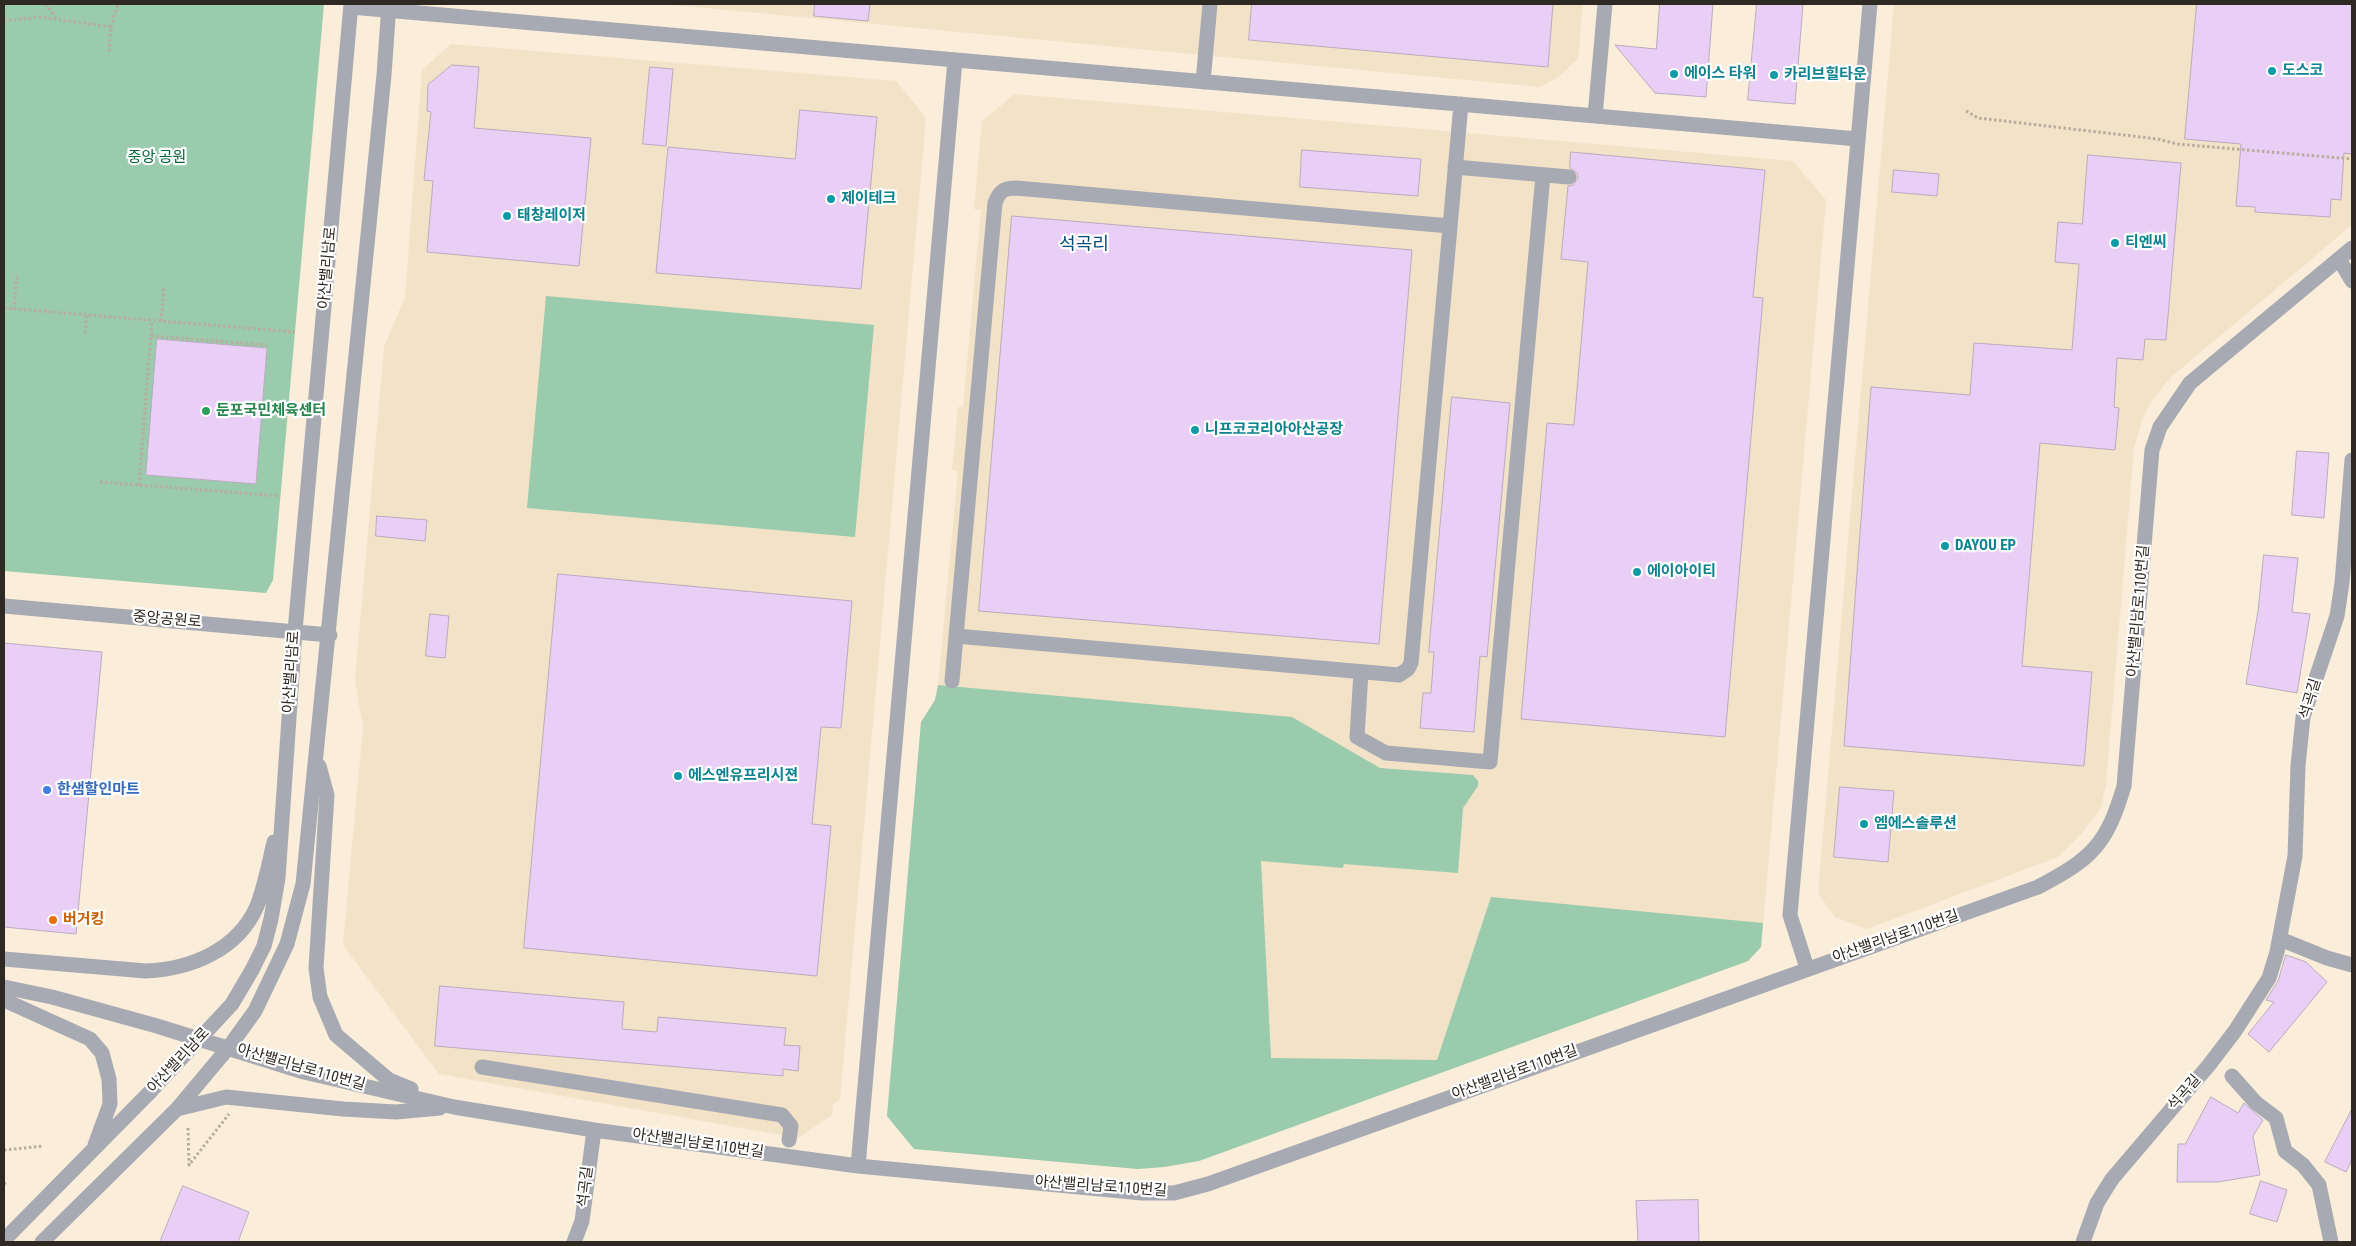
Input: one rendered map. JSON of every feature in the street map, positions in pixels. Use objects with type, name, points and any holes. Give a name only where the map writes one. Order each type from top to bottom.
[{"type":"street","points":[[1203,82],[1210,4]]},
{"type":"street","points":[[1595,116],[1604,4]]},
{"type":"street","points":[[1807,968],[1790,915],[1870,4]]},
{"type":"street","points":[[351,5],[1858,139]]},
{"type":"street","name":"아산밸리남로","points":[[4,1240],[201,1039],[232,1004],[264,946],[278,878],[295,632],[351,5]]},
{"type":"street","name":"아산밸리남로","points":[[42,1242],[176,1109],[229,1048],[255,1011],[287,944],[303,884],[330,634],[384,75],[388,7]]},
{"type":"street","points":[[858,1166],[954,60]]},
{"type":"street","points":[[956,636],[1399,675],[1408,668],[1411,663],[1461,104]]},
{"type":"street","points":[[1455,167],[1569,177]]},
{"type":"street","points":[[1361,672],[1357,737],[1386,753],[1490,762],[1543,175]]},
{"type":"street","points":[[952,681],[995,203],[999,192],[1006,188],[1016,188],[1450,226]]},
{"type":"street","name":"아산밸리남로110번길","points":[[4,987],[52,997],[201,1039],[304,1072],[454,1107],[594,1130],[858,1166],[1142,1193],[1174,1193],[1208,1184],[1807,968],[2038,887],[2068,871],[2093,853],[2115,817],[2124,786],[2152,450],[2160,427],[2190,383],[2352,248]]},
{"type":"street","points":[[2339,259],[2352,281]]},
{"type":"street","name":"석곡길","points":[[2084,1242],[2088,1223],[2097,1203],[2112,1179],[2209,1065],[2257,997],[2268,978],[2280,939],[2295,856],[2298,766],[2303,717],[2337,616],[2342,583],[2352,460]]},
{"type":"street","name":"중앙공원로","points":[[4,606],[330,634]]},
{"type":"street","points":[[316,757],[327,795],[316,968],[320,996],[336,1035],[389,1080],[454,1107]]},
{"type":"street","points":[[4,960],[146,971],[168,970],[204,960],[237,935],[257,905],[283,807]]},
{"type":"street","points":[[2280,939],[2327,958],[2352,964]]},
{"type":"street","points":[[4,1000],[90,1039],[102,1053],[109,1079],[110,1104],[93,1150]]},
{"type":"street","points":[[482,1067],[782,1116],[791,1126],[789,1140]]},
{"type":"street","points":[[2232,1076],[2256,1103],[2276,1118],[2285,1151],[2304,1165],[2319,1185],[2331,1242]]},
{"type":"street","points":[[176,1109],[226,1097],[343,1110],[396,1112],[454,1107]]},
{"type":"street","name":"석곡길","points":[[574,1242],[582,1221],[594,1130]]},
{"type":"path","points":[[46,4],[56,19]]},
{"type":"path","points":[[108,52],[111,27],[118,4]]},
{"type":"path","points":[[4,21],[40,17],[111,27]]},
{"type":"path","points":[[1966,111],[1978,118],[2158,139],[2178,144],[2352,159]]},
{"type":"path","points":[[14,309],[17,275]]},
{"type":"path","points":[[161,321],[164,288]]},
{"type":"path","points":[[4,308],[295,332]]},
{"type":"path","points":[[85,333],[87,315]]},
{"type":"path","points":[[139,485],[152,320]]},
{"type":"path","points":[[151,336],[267,345]]},
{"type":"path","points":[[100,482],[280,496]]},
{"type":"path","points":[[188,1128],[189,1165],[230,1114]]},
{"type":"path","points":[[4,1150],[43,1146]]},
{"type":"shaded area","points":[[663,4],[1583,4],[1578,58],[1560,76],[1540,87]]},
{"type":"shaded area","points":[[1894,4],[2352,4],[2352,225],[2170,378],[2151,402],[2142,420],[2134,448],[2106,783],[2101,808],[2081,834],[2058,857],[1867,929],[1835,917],[1818,893]]},
{"type":"shaded area","points":[[451,44],[896,81],[926,118],[840,1099],[833,1104],[832,1115],[798,1138],[439,1074],[343,945],[363,727],[355,681],[384,347],[405,297],[422,70]]},
{"type":"shaded area","points":[[1015,94],[1793,161],[1826,200],[1761,947],[1748,961],[1199,1161],[1138,1169],[914,1149],[887,1116],[921,722],[935,700],[938,685],[958,471],[952,470],[958,407],[963,407],[981,210],[974,209],[982,121]]},
{"type":"green space","name":"중앙 공원","points":[[4,4],[324,4],[273,580],[266,593],[4,571]]},
{"type":"green space","points":[[546,296],[874,325],[855,537],[527,508]]},
{"type":"green space","points":[[938,685],[1292,717],[1380,768],[1473,775],[1478,781],[1478,786],[1463,808],[1458,873],[1344,864],[1343,868],[1261,861],[1271,1058],[1437,1060],[1491,897],[1763,923],[1761,947],[1748,961],[1199,1161],[1138,1169],[914,1149],[887,1116],[921,722],[935,700]]},
{"type":"building","points":[[815,4],[870,4],[868,21],[814,16]]},
{"type":"building","points":[[1252,4],[1553,4],[1548,67],[1249,40]]},
{"type":"building","name":"에이스 타워","points":[[1660,4],[1713,4],[1706,97],[1655,93],[1615,45],[1656,49]]},
{"type":"building","name":"카리브힐타운","points":[[1757,4],[1803,4],[1795,104],[1748,100]]},
{"type":"building","name":"도스코","points":[[2197,4],[2352,4],[2352,154],[2344,153],[2341,200],[2331,199],[2330,217],[2255,212],[2255,207],[2236,206],[2241,144],[2185,139]]},
{"type":"building","name":"태창레이저","points":[[452,65],[479,67],[474,128],[591,138],[579,266],[427,252],[433,181],[424,180],[431,112],[427,111],[428,85]]},
{"type":"building","points":[[650,67],[673,69],[666,146],[643,144]]},
{"type":"building","points":[[800,110],[877,117],[861,289],[656,273],[668,147],[795,159]]},
{"type":"building","points":[[1302,150],[1421,159],[1418,196],[1300,187]]},
{"type":"building","name":"에이아이티","points":[[1571,152],[1765,170],[1753,297],[1763,298],[1725,737],[1521,719],[1547,423],[1574,425],[1588,262],[1561,259],[1568,186],[1573,185],[1578,178],[1577,173],[1570,168]]},
{"type":"building","points":[[2088,155],[2181,163],[2166,340],[2145,339],[2143,360],[2117,358],[2114,407],[2119,408],[2115,450],[2040,443],[2022,666],[2092,672],[2084,766],[1844,746],[1871,387],[1970,395],[1974,343],[2072,350],[2079,264],[2055,262],[2058,222],[2082,224]]},
{"type":"building","points":[[1894,170],[1939,174],[1937,196],[1892,192]]},
{"type":"building","name":"니프코코리아아산공장","points":[[1012,216],[1412,250],[1379,644],[979,611]]},
{"type":"building","name":"둔포국민체육센터","points":[[157,339],[267,348],[256,484],[146,475]]},
{"type":"building","points":[[1452,397],[1510,403],[1487,657],[1480,656],[1474,732],[1420,728],[1423,693],[1431,693],[1434,652],[1429,652]]},
{"type":"building","points":[[2297,451],[2329,453],[2324,518],[2292,515]]},
{"type":"building","points":[[377,516],[427,520],[425,541],[376,536]]},
{"type":"building","points":[[2264,555],[2298,558],[2292,612],[2310,614],[2297,693],[2246,684],[2258,611]]},
{"type":"building","name":"에스엔유프리시젼","points":[[558,574],[852,601],[841,728],[821,727],[812,824],[831,826],[817,976],[524,948]]},
{"type":"building","points":[[430,614],[449,616],[445,658],[426,656]]},
{"type":"building","name":"한샘할인마트","points":[[4,643],[102,652],[76,934],[4,927]]},
{"type":"building","name":"엠에스솔루션","points":[[1840,787],[1894,791],[1888,862],[1834,857]]},
{"type":"building","points":[[2286,955],[2306,962],[2327,982],[2269,1052],[2248,1034],[2274,1002],[2266,1000],[2278,981]]},
{"type":"building","points":[[440,986],[624,1002],[622,1029],[657,1032],[658,1017],[786,1028],[784,1045],[800,1046],[798,1071],[783,1069],[783,1076],[435,1046]]},
{"type":"building","points":[[2211,1097],[2238,1113],[2244,1103],[2263,1120],[2253,1136],[2260,1175],[2218,1182],[2177,1182],[2178,1144],[2185,1144]]},
{"type":"building","points":[[2352,1109],[2352,1159],[2346,1172],[2325,1162]]},
{"type":"building","points":[[2261,1181],[2287,1190],[2277,1222],[2250,1214]]},
{"type":"building","points":[[183,1186],[249,1212],[238,1242],[160,1242]]},
{"type":"building","points":[[1698,1200],[1699,1242],[1638,1242],[1636,1201]]},
{"type":"place","name":"도스코","points":[[2272,71]]},
{"type":"place","name":"에이스 타워","points":[[1674,74]]},
{"type":"place","name":"카리브힐타운","points":[[1774,75]]},
{"type":"place","name":"제이테크","points":[[831,199]]},
{"type":"place","name":"태창레이저","points":[[507,216]]},
{"type":"place","name":"티엔씨","points":[[2115,243]]},
{"type":"place","name":"둔포국민체육센터","points":[[206,411]]},
{"type":"place","name":"니프코코리아아산공장","points":[[1195,430]]},
{"type":"place","name":"DAYOU EP","points":[[1945,546]]},
{"type":"place","name":"에이아이티","points":[[1637,572]]},
{"type":"place","name":"에스엔유프리시젼","points":[[678,776]]},
{"type":"place","name":"한샘할인마트","points":[[47,790]]},
{"type":"place","name":"엠에스솔루션","points":[[1864,824]]},
{"type":"place","name":"버거킹","points":[[53,920]]},
{"type":"district","name":"석곡리","points":[[1084,245]]}]
